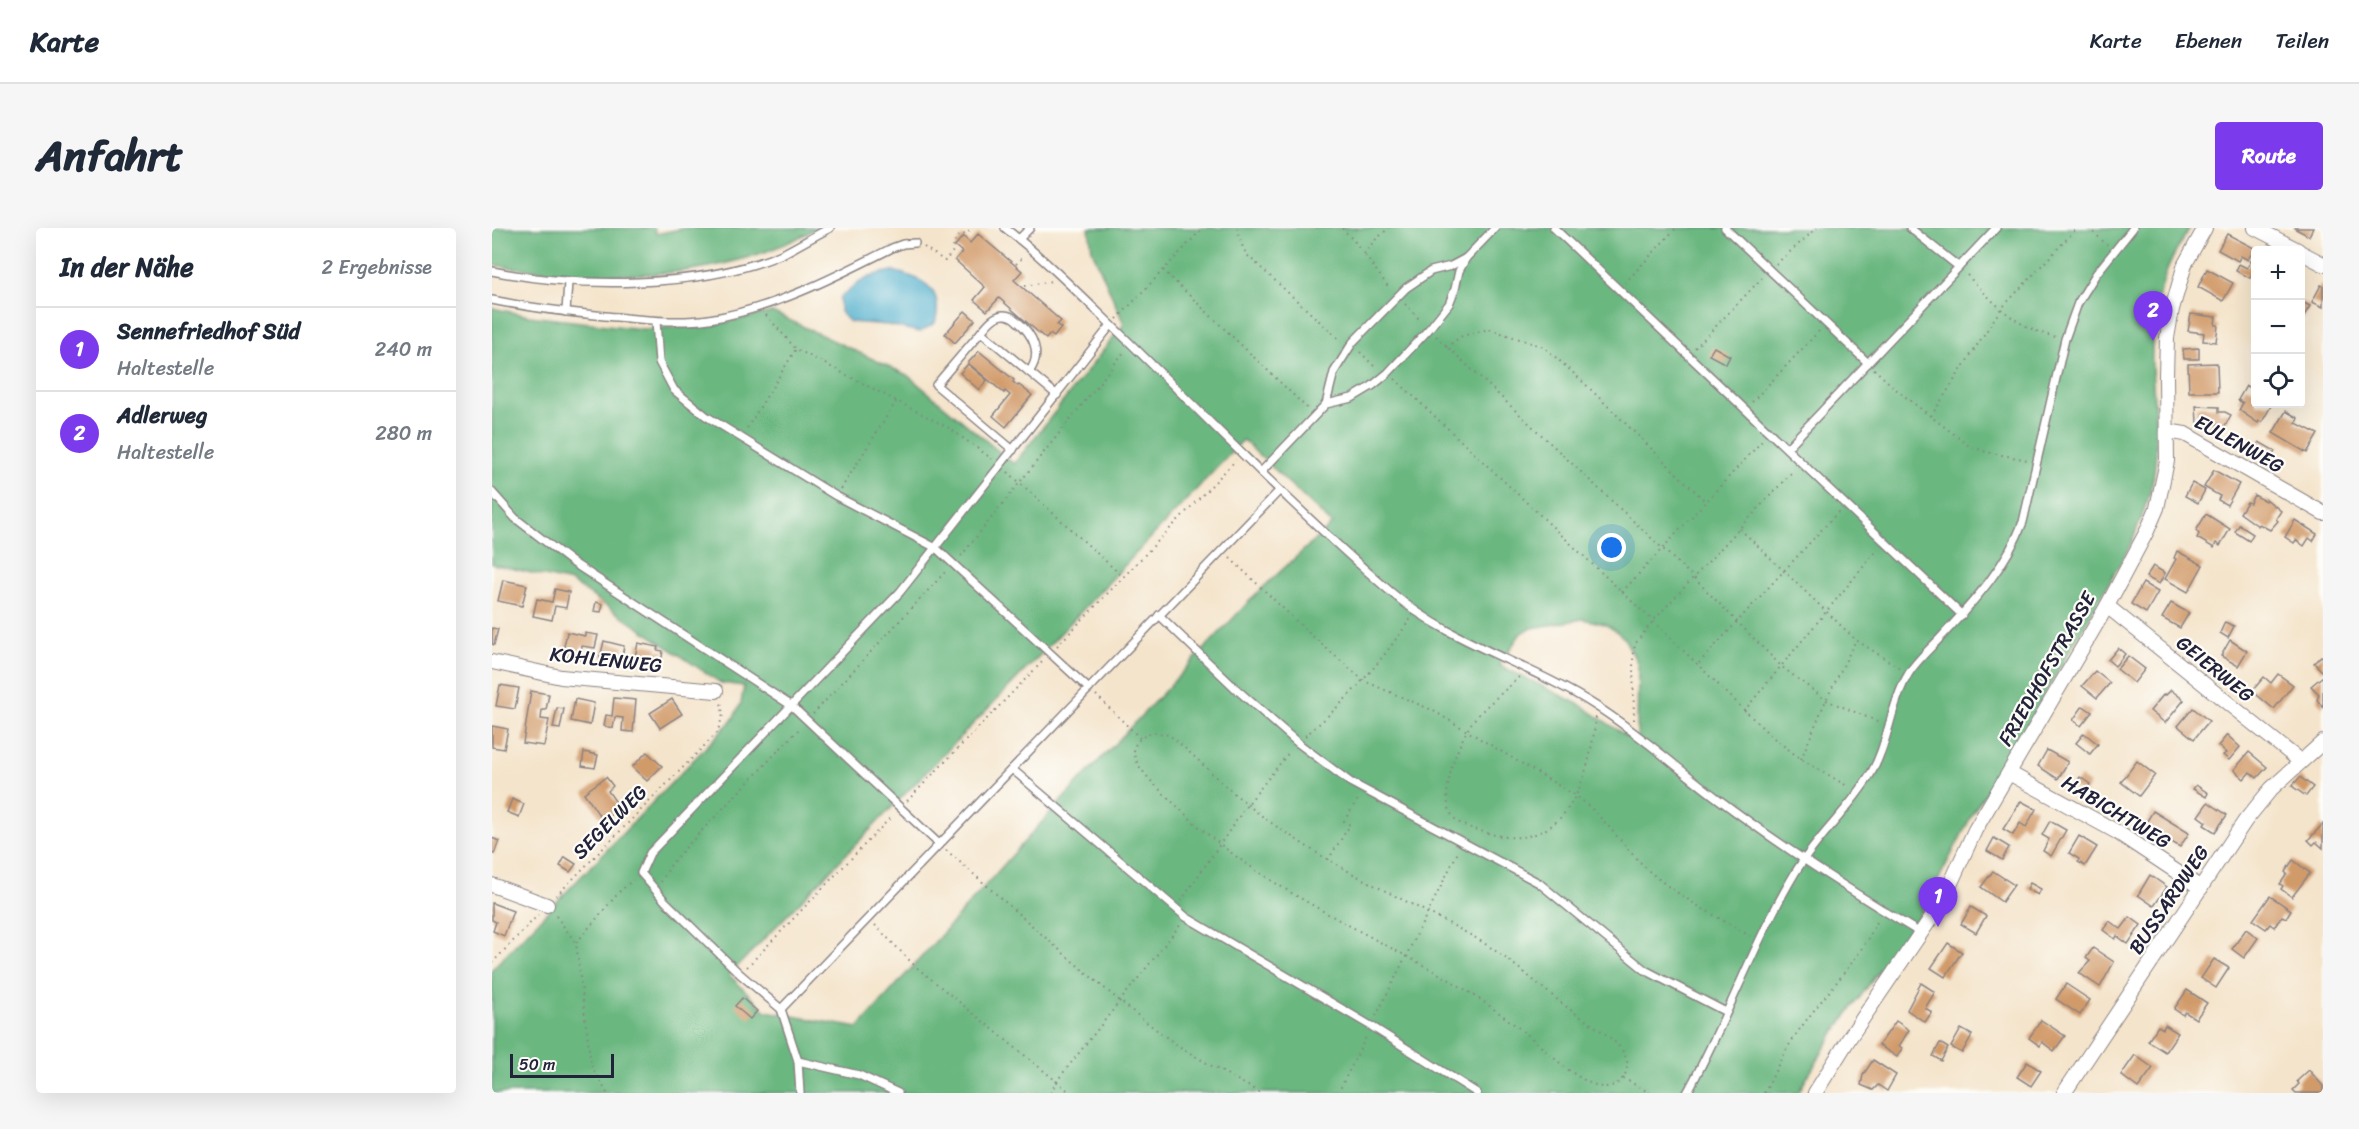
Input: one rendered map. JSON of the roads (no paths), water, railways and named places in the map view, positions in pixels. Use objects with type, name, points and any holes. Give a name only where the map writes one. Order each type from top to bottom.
[{"type":"street","name":"FRIEDHOFSTRASSE","points":[[1815,1093],[1850,1037],[1922,934],[1949,887],[1975,830],[2107,606],[2147,531],[2157,508],[2167,462],[2167,338],[2172,309],[2185,264],[2205,228]]},
{"type":"street","points":[[2255,228],[2289,246]]},
{"type":"street","points":[[2305,254],[2323,264]]},
{"type":"street","name":"EULENWEG","points":[[2167,431],[2185,434],[2323,513]]},
{"type":"street","name":"GEIERWEG","points":[[2107,606],[2300,761]]},
{"type":"street","name":"KOHLENWEG","points":[[492,662],[561,676],[716,691]]},
{"type":"street","name":"BUSSARDWEG","points":[[2064,1093],[2245,821],[2271,789],[2323,742]]},
{"type":"street","name":"HABICHTWEG","points":[[2009,774],[2117,832],[2201,888]]},
{"type":"street","points":[[492,885],[547,905]]},
{"type":"lane","points":[[492,271],[568,282],[641,281],[712,273],[781,254],[830,228]]},
{"type":"lane","points":[[1005,228],[1064,279],[1279,491],[1395,595],[1448,631],[1528,669],[1597,706],[1718,799],[1805,859],[1922,934]]},
{"type":"lane","points":[[1019,239],[1030,228]]},
{"type":"lane","points":[[1326,404],[1352,398],[1387,375],[1449,304],[1459,271],[1466,258],[1495,228]]},
{"type":"lane","points":[[1554,228],[1962,615]]},
{"type":"lane","points":[[1725,228],[1868,363]]},
{"type":"lane","points":[[1910,228],[1959,267]]},
{"type":"lane","points":[[1787,448],[1996,228]]},
{"type":"lane","points":[[1687,1093],[1706,1060],[1758,940],[1805,859],[1870,775],[1909,672],[1962,615],[1999,569],[2016,539],[2023,522],[2065,339],[2078,303],[2096,274],[2133,228]]},
{"type":"lane","points":[[492,300],[531,309],[656,321],[709,319],[759,307],[805,289],[892,248],[915,243]]},
{"type":"lane","points":[[1261,472],[1326,404],[1334,372],[1350,346],[1406,288],[1431,271],[1451,266],[1466,258]]},
{"type":"lane","points":[[566,312],[568,282]]},
{"type":"lane","points":[[1013,450],[936,386],[991,320],[1003,315],[1012,317],[1026,328],[1034,341],[1036,357],[1034,366],[1029,372]]},
{"type":"lane","points":[[656,321],[659,362],[674,390],[705,416],[836,496],[936,548],[1089,688]]},
{"type":"lane","points":[[800,1093],[798,1061],[781,1009],[740,974],[641,873],[650,853],[900,592],[1111,325]]},
{"type":"lane","points":[[981,332],[1057,395]]},
{"type":"lane","points":[[781,1009],[1279,491]]},
{"type":"lane","points":[[492,492],[515,518],[572,562],[792,706],[939,844]]},
{"type":"lane","points":[[1159,615],[1234,687],[1298,743],[1364,789],[1539,883],[1645,970],[1726,1012]]},
{"type":"lane","points":[[1012,769],[1186,917],[1371,1026],[1477,1093]]},
{"type":"lane","points":[[798,1061],[859,1075],[897,1093]]},
{"type":"water","points":[[893,271],[913,277],[929,286],[937,301],[935,323],[920,332],[888,325],[850,322],[840,312],[840,298],[852,287],[878,274]]},
{"type":"place","name":"Adlerweg","points":[[2153,341]]},
{"type":"place","name":"Sennefriedhof Süd","points":[[1938,927]]}]
